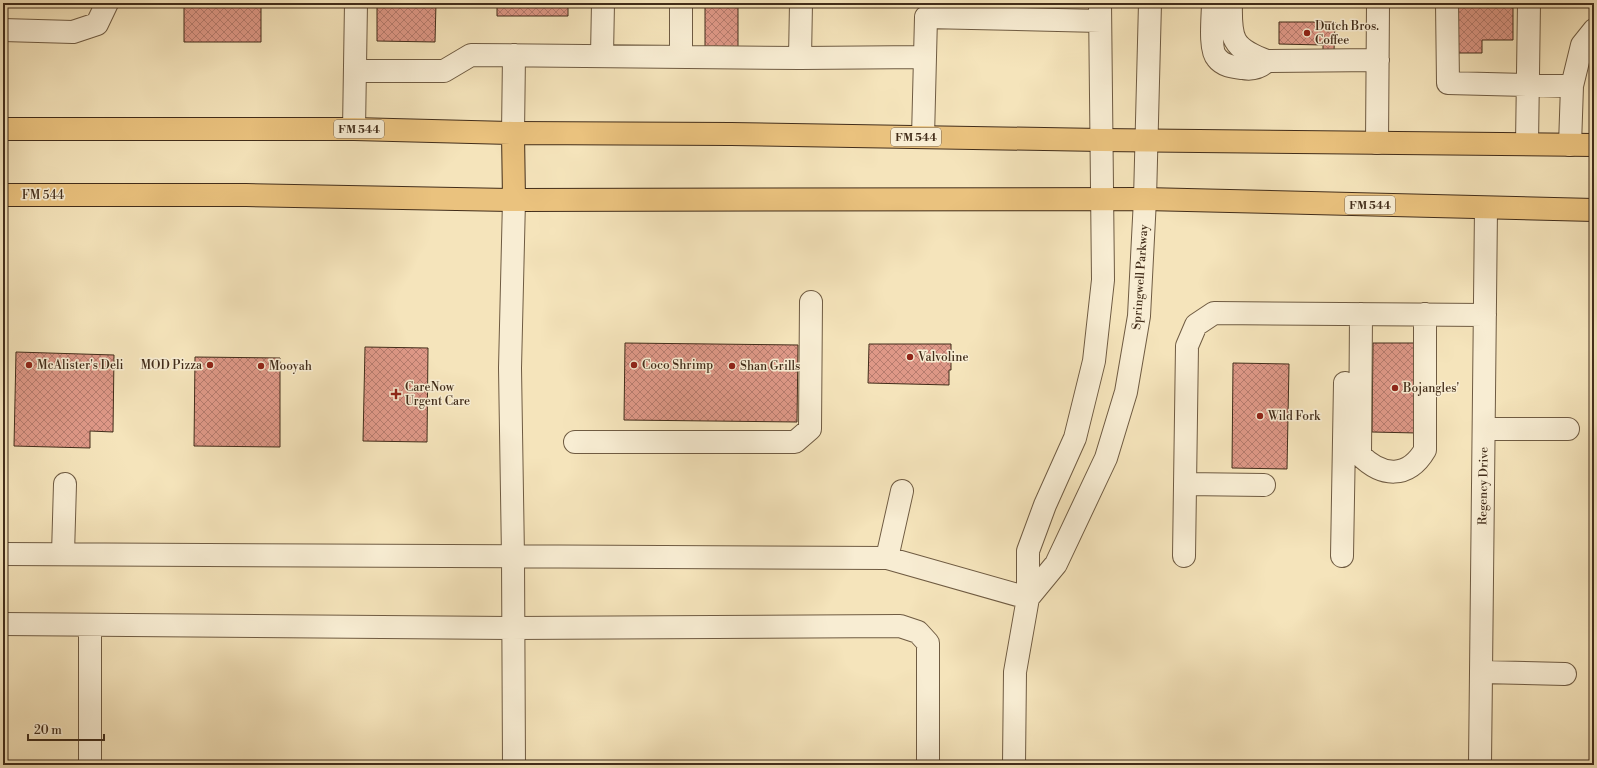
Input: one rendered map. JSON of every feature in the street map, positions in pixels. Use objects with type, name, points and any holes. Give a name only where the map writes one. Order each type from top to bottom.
[{"type":"main road","name":"FM 544","points":[[3,129],[354,129],[513,133],[1594,145]]},
{"type":"main road","points":[[513,133],[514,200]]},
{"type":"main road","name":"FM 544","points":[[3,194],[246,194],[514,200],[1145,199],[1594,210]]},
{"type":"street","points":[[3,30],[73,32],[97,24],[107,3]]},
{"type":"street","points":[[354,129],[356,3]]},
{"type":"street","points":[[602,56],[604,3]]},
{"type":"street","points":[[681,3],[681,57]]},
{"type":"street","points":[[800,58],[802,3]]},
{"type":"street","name":"Springwell Parkway","points":[[1028,598],[1056,564],[1106,458],[1126,392],[1139,316],[1145,199],[1150,3]]},
{"type":"street","points":[[1213,3],[1213,47],[1216,58],[1226,65],[1249,70],[1261,67],[1267,61]]},
{"type":"street","points":[[1231,3],[1230,24],[1234,40],[1242,49],[1267,61],[1378,60]]},
{"type":"street","points":[[1377,143],[1378,3]]},
{"type":"street","points":[[1447,3],[1448,83],[1572,86]]},
{"type":"street","points":[[1527,144],[1529,3]]},
{"type":"street","points":[[923,137],[926,17],[1058,12],[1100,12]]},
{"type":"street","name":"Springwell Parkway","points":[[1014,765],[1015,672],[1028,598],[1028,550],[1045,505],[1075,438],[1094,361],[1103,280],[1100,12]]},
{"type":"street","points":[[1570,145],[1572,86],[1582,45],[1594,30]]},
{"type":"street","points":[[355,71],[444,71],[471,56],[800,58],[925,57]]},
{"type":"street","points":[[513,133],[514,56]]},
{"type":"street","points":[[514,200],[510,368],[514,628],[514,765]]},
{"type":"street","name":"Regency Drive","points":[[1480,765],[1486,208]]},
{"type":"street","points":[[575,442],[795,442],[810,429],[811,302]]},
{"type":"street","points":[[1184,556],[1187,346],[1196,325],[1214,313],[1485,315]]},
{"type":"street","points":[[1354,314],[1360,455],[1368,463],[1382,470],[1394,472],[1407,469],[1419,461],[1425,450],[1425,314]]},
{"type":"street","points":[[1342,556],[1354,314]]},
{"type":"street","points":[[1484,429],[1568,429]]},
{"type":"street","points":[[63,554],[65,484]]},
{"type":"street","points":[[1185,484],[1264,485]]},
{"type":"street","points":[[887,558],[902,491]]},
{"type":"street","points":[[3,554],[887,558],[1028,598]]},
{"type":"street","points":[[3,624],[514,628],[900,626],[918,632],[928,643],[928,765]]},
{"type":"street","points":[[90,625],[90,765]]},
{"type":"street","points":[[1481,672],[1565,674]]},
{"type":"building","points":[[184,3],[261,3],[261,42],[184,42]]},
{"type":"building","points":[[377,3],[436,3],[435,42],[377,41]]},
{"type":"building","points":[[497,3],[568,3],[568,16],[497,16]]},
{"type":"building","points":[[705,3],[738,3],[738,48],[705,48]]},
{"type":"building","points":[[1454,3],[1513,3],[1513,40],[1482,40],[1482,53],[1453,53]]},
{"type":"building","name":"Dutch Bros. Coffee","points":[[1279,22],[1335,22],[1334,51],[1323,51],[1323,45],[1279,44]]},
{"type":"building","points":[[625,343],[798,345],[797,422],[624,420]]},
{"type":"building","name":"Bojangles'","points":[[1373,343],[1418,343],[1417,433],[1372,432]]},
{"type":"building","name":"Valvoline","points":[[869,344],[951,344],[951,370],[949,370],[949,385],[868,383]]},
{"type":"building","name":"CareNow Urgent Care","points":[[365,347],[428,348],[427,442],[363,441]]},
{"type":"building","points":[[16,352],[114,355],[113,432],[90,431],[90,448],[14,446]]},
{"type":"building","points":[[195,357],[280,358],[280,447],[194,446]]},
{"type":"building","name":"Wild Fork","points":[[1233,363],[1289,364],[1287,469],[1232,468]]},
{"type":"place","name":"Dutch Bros. Coffee","points":[[1307,33]]},
{"type":"place","name":"Valvoline","points":[[910,357]]},
{"type":"place","name":"McAlister's Deli","points":[[29,365]]},
{"type":"place","name":"MOD Pizza","points":[[210,365]]},
{"type":"place","name":"Coco Shrimp","points":[[634,365]]},
{"type":"place","name":"Mooyah","points":[[261,366]]},
{"type":"place","name":"Shan Grills","points":[[732,366]]},
{"type":"place","name":"Bojangles'","points":[[1395,388]]},
{"type":"place","name":"CareNow Urgent Care","points":[[396,394]]},
{"type":"place","name":"Wild Fork","points":[[1260,416]]}]
